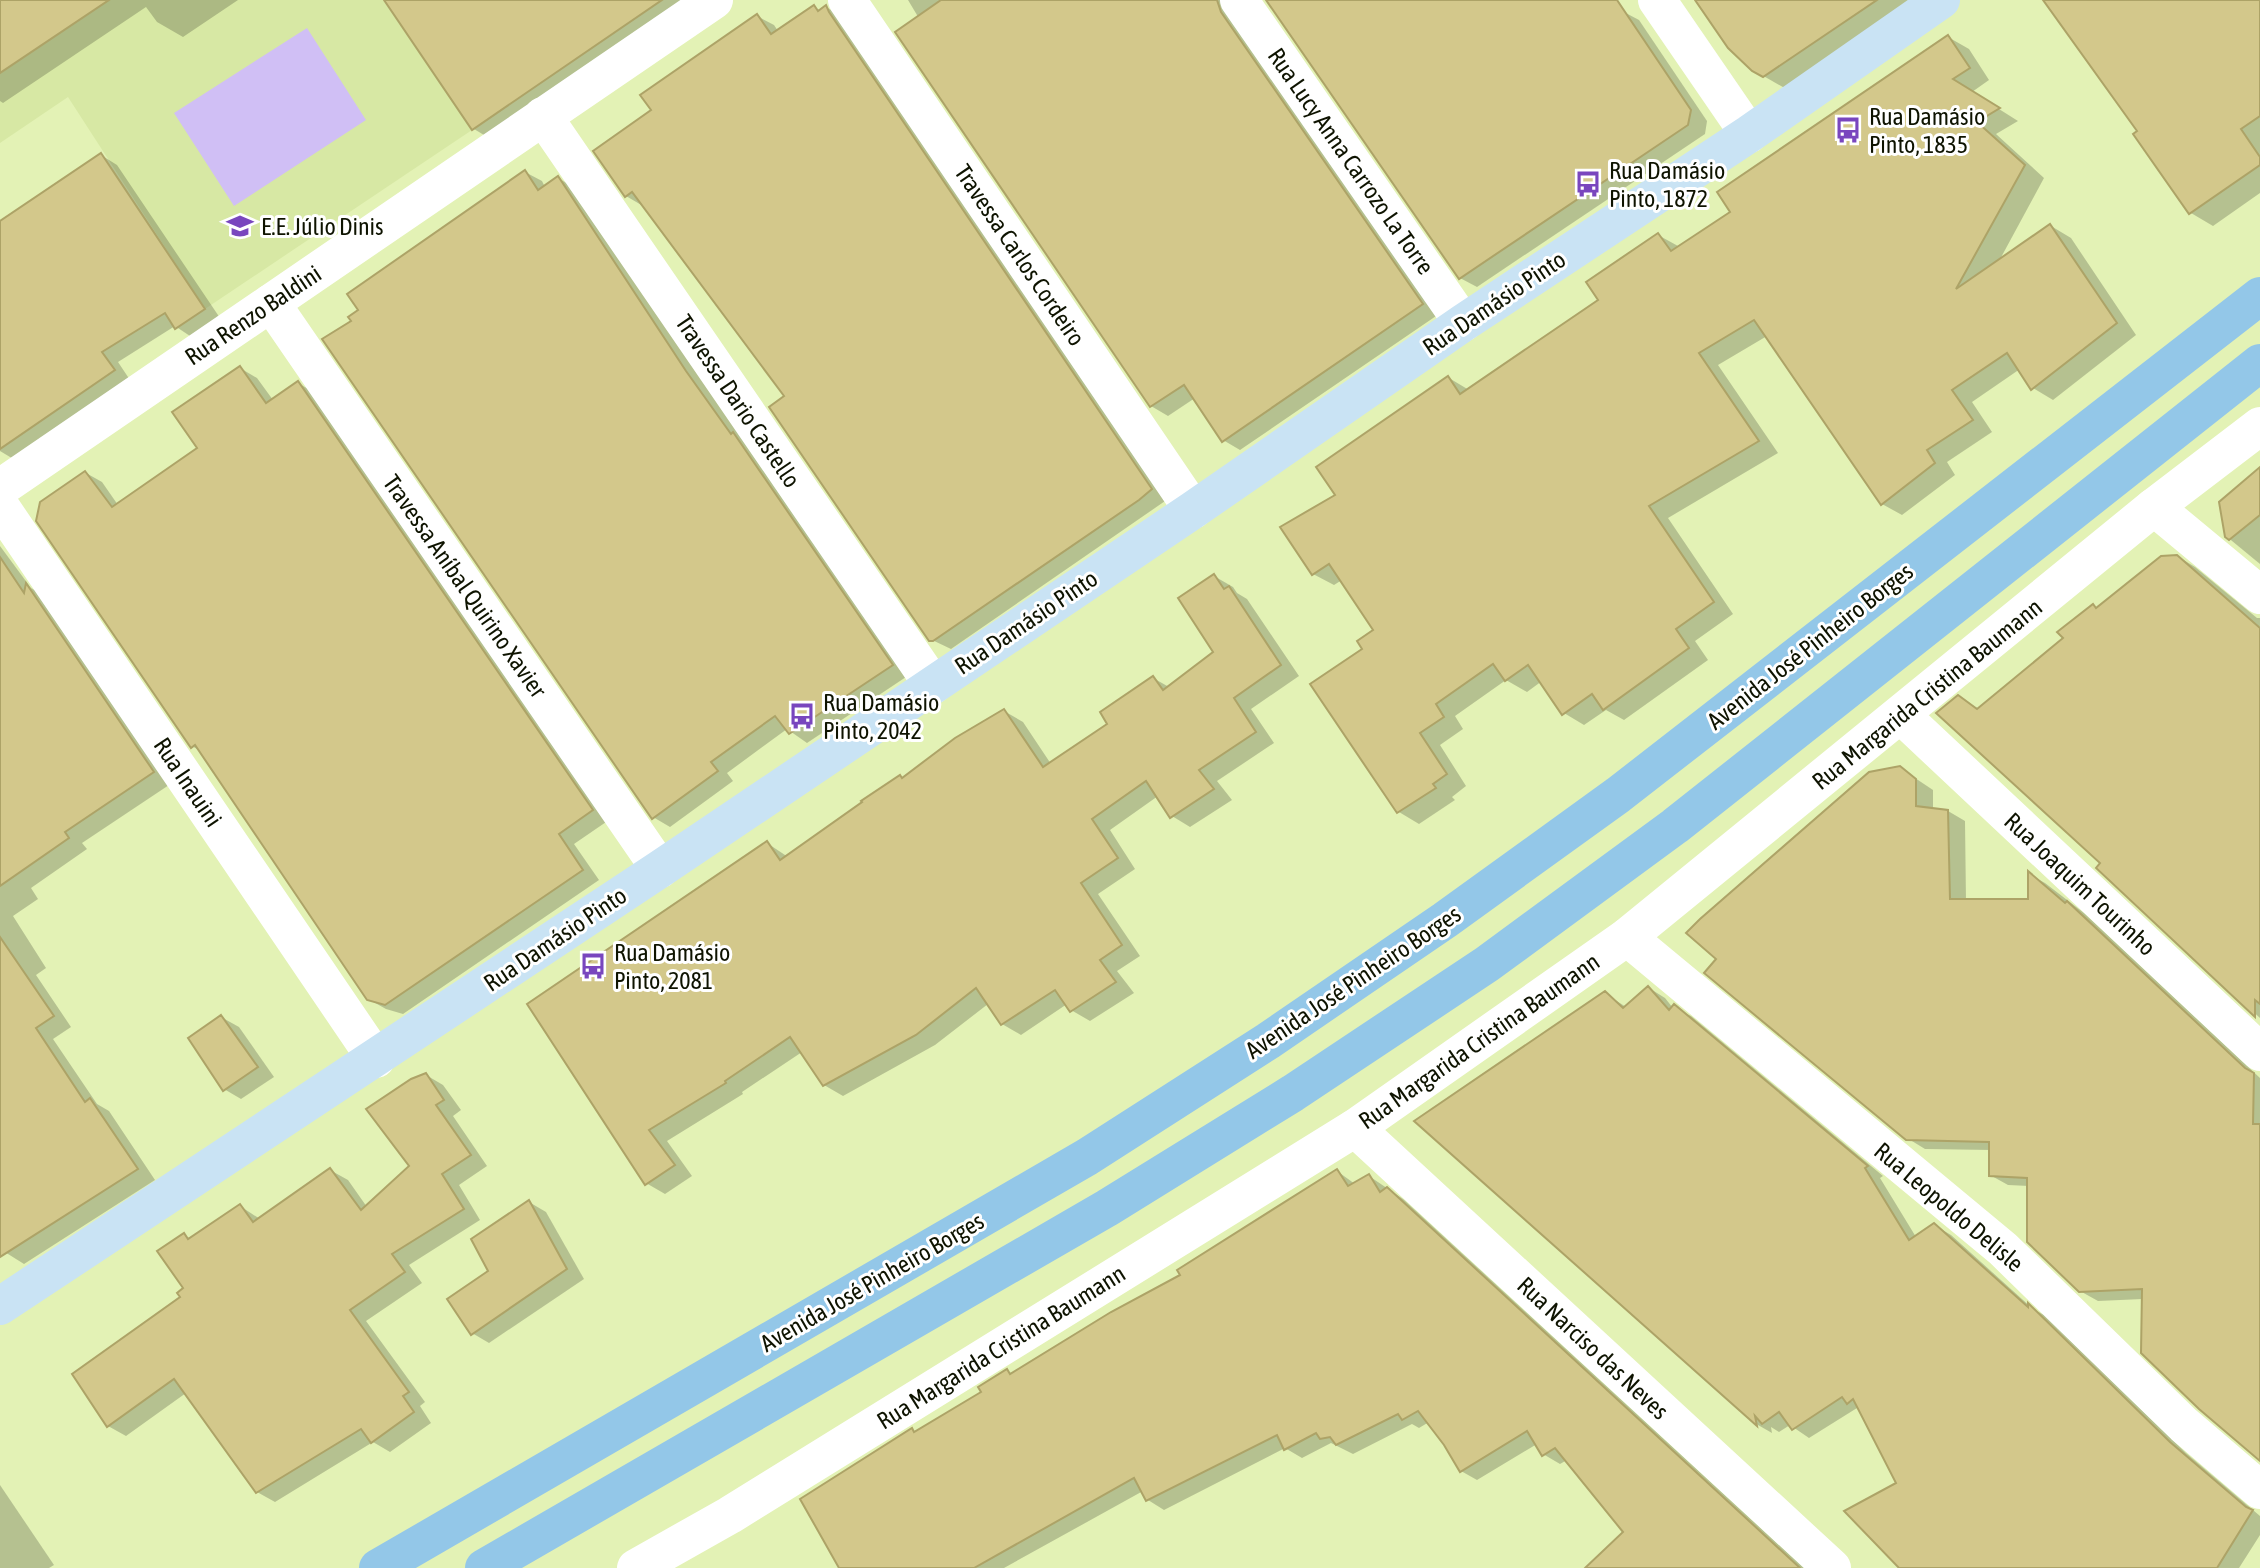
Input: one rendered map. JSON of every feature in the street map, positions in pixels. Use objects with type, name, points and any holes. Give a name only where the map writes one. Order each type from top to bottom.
[{"type":"main road","name":"Avenida José Pinheiro Borges","points":[[378,1568],[1087,1157],[1268,1041],[1445,920],[1618,795],[2260,296]]},
{"type":"main road","points":[[484,1568],[1107,1208],[1293,1093],[1487,964],[1675,826],[2260,363]]},
{"type":"street","name":"Rua Renzo Baldini","points":[[0,488],[714,0]]},
{"type":"street","name":"Travessa Carlos Cordeiro","points":[[847,0],[1193,510]]},
{"type":"street","name":"Rua Lucy Anna Carrozo La Torre","points":[[1240,0],[1463,323]]},
{"type":"street","points":[[1657,0],[1749,134]]},
{"type":"street","name":"Rua Damásio Pinto","points":[[0,1306],[660,869],[1193,510],[1463,323],[1749,134],[1941,0]]},
{"type":"street","name":"Travessa Dario Castello","points":[[543,116],[933,685]]},
{"type":"street","name":"Travessa Aníbal Quirino Xavier","points":[[271,303],[660,869]]},
{"type":"street","name":"Rua Margarida Cristina Baumann","points":[[636,1568],[730,1515],[1355,1128],[1627,937],[1902,716],[2154,507],[2260,426]]},
{"type":"street","name":"Rua Inauini","points":[[0,506],[376,1059]]},
{"type":"street","points":[[2154,507],[2260,595]]},
{"type":"street","name":"Rua Joaquim Tourinho","points":[[1902,716],[2260,1052]]},
{"type":"street","name":"Rua Leopoldo Delisle","points":[[1627,937],[2003,1249],[2184,1425],[2260,1490]]},
{"type":"street","name":"Rua Narciso das Neves","points":[[1355,1128],[1832,1568]]},
{"type":"shaded area","name":"E.E. Júlio Dinis","points":[[0,0],[383,0],[472,130],[205,309],[68,97],[0,143]]},
{"type":"shaded area","points":[[307,28],[366,120],[234,206],[174,113]]},
{"type":"building","points":[[0,0],[109,0],[0,73]]},
{"type":"building","points":[[384,0],[662,0],[472,130]]},
{"type":"building","points":[[941,0],[1217,0],[1221,12],[1423,304],[1222,442],[1184,385],[1150,407],[895,32]]},
{"type":"building","points":[[1266,0],[1617,0],[1691,110],[1688,125],[1459,279]]},
{"type":"building","points":[[1695,0],[1877,0],[1763,77],[1752,71],[1728,48]]},
{"type":"building","points":[[2043,0],[2260,0],[2260,116],[2241,129],[2260,157],[2260,165],[2189,214],[2133,134],[2137,131]]},
{"type":"building","points":[[814,5],[818,11],[826,5],[1152,489],[933,641],[929,641],[769,407],[784,396],[632,192],[625,197],[593,151],[651,110],[640,95],[757,14],[771,34]]},
{"type":"building","points":[[1948,35],[1970,68],[1953,79],[2000,108],[1977,122],[2025,165],[1956,289],[2050,224],[2117,323],[2031,390],[2007,353],[1952,390],[1973,420],[1927,450],[1935,463],[1881,505],[1754,320],[1699,353],[1759,441],[1649,506],[1714,602],[1676,629],[1689,648],[1603,710],[1592,694],[1562,715],[1528,665],[1505,681],[1493,664],[1436,704],[1444,717],[1420,733],[1447,774],[1433,784],[1436,788],[1397,813],[1310,684],[1362,649],[1357,641],[1373,630],[1329,564],[1312,575],[1280,527],[1335,495],[1316,467],[1448,376],[1460,394],[1598,300],[1586,282],[1658,233],[1671,251],[1730,212],[1717,192]]},
{"type":"building","points":[[101,153],[205,309],[175,329],[165,313],[102,352],[115,370],[0,449],[0,221]]},
{"type":"building","points":[[525,170],[538,190],[558,176],[686,371],[731,434],[733,432],[893,665],[789,734],[775,716],[711,762],[718,771],[652,819],[322,339],[351,321],[348,317],[358,310],[347,294]]},
{"type":"building","points":[[240,366],[266,403],[298,381],[593,810],[559,834],[583,870],[385,1005],[367,1000],[195,745],[191,748],[36,521],[40,502],[85,471],[112,507],[197,448],[172,412]]},
{"type":"building","points":[[2260,467],[2260,515],[2229,540],[2225,537],[2219,502]]},
{"type":"building","points":[[2177,555],[2260,628],[2260,1004],[2255,1000],[2255,1017],[2096,868],[2100,863],[1936,713],[1958,695],[1977,709],[2063,638],[2057,632],[2093,604],[2096,608],[2161,556]]},
{"type":"building","points":[[0,557],[24,593],[26,583],[154,772],[65,832],[69,838],[0,886]]},
{"type":"building","points":[[1214,574],[1224,589],[1229,586],[1281,665],[1234,698],[1256,732],[1199,770],[1214,789],[1170,818],[1146,781],[1092,819],[1118,858],[1081,883],[1122,945],[1100,960],[1116,982],[1070,1012],[1055,990],[1001,1025],[976,988],[916,1035],[823,1086],[790,1037],[725,1081],[726,1083],[649,1130],[675,1165],[645,1185],[527,1004],[767,841],[780,860],[861,801],[900,775],[902,778],[955,738],[1004,709],[1043,767],[1107,724],[1100,712],[1153,676],[1163,690],[1213,652],[1178,598]]},
{"type":"building","points":[[1900,766],[1916,779],[1916,806],[1948,810],[1950,899],[2028,899],[2028,871],[2065,903],[2067,901],[2245,1068],[2254,1073],[2253,1124],[2260,1124],[2260,1461],[2199,1409],[2141,1353],[2142,1289],[2079,1292],[2027,1242],[2027,1178],[1989,1176],[1989,1142],[1906,1140],[1704,973],[1716,959],[1686,933],[1869,772]]},
{"type":"building","points":[[0,937],[54,1016],[36,1028],[85,1102],[90,1098],[138,1169],[0,1257]]},
{"type":"building","points":[[1648,986],[1669,1010],[1674,1004],[1868,1166],[1865,1168],[1909,1240],[1934,1223],[2028,1307],[2028,1303],[2170,1442],[2246,1507],[2253,1510],[2217,1568],[1899,1568],[1844,1511],[1896,1483],[1853,1399],[1847,1404],[1842,1397],[1792,1430],[1779,1412],[1762,1424],[1755,1416],[1757,1426],[1414,1121],[1605,991],[1623,1008]]},
{"type":"building","points":[[221,1015],[258,1067],[223,1091],[188,1038]]},
{"type":"building","points":[[426,1073],[444,1100],[436,1105],[471,1155],[442,1174],[464,1209],[392,1254],[405,1272],[350,1310],[409,1392],[403,1396],[414,1412],[371,1443],[361,1429],[256,1493],[174,1379],[107,1427],[72,1374],[180,1297],[177,1293],[183,1288],[157,1251],[184,1233],[188,1239],[240,1204],[253,1222],[330,1168],[361,1210],[409,1166],[366,1109],[411,1079]]},
{"type":"building","points":[[1337,1169],[1348,1186],[1369,1174],[1380,1192],[1387,1187],[1800,1568],[1585,1568],[1623,1532],[1555,1448],[1542,1456],[1527,1431],[1460,1472],[1444,1445],[1418,1411],[1402,1420],[1398,1414],[1336,1445],[1330,1437],[1320,1439],[1316,1433],[1284,1450],[1277,1435],[1146,1501],[1134,1478],[974,1568],[839,1568],[800,1499],[912,1428],[914,1432],[981,1392],[978,1387],[1007,1369],[1010,1374],[1111,1312],[1180,1275],[1177,1270]]},
{"type":"building","points":[[529,1200],[567,1269],[471,1335],[447,1299],[488,1271],[471,1239]]},
{"type":"place","name":"Rua Damásio Pinto, 1835","points":[[1848,130]]},
{"type":"place","name":"Rua Damásio Pinto, 1872","points":[[1588,184]]},
{"type":"place","name":"E.E. Júlio Dinis","points":[[240,226]]},
{"type":"place","name":"Rua Damásio Pinto, 2042","points":[[802,716]]},
{"type":"place","name":"Rua Damásio Pinto, 2081","points":[[593,966]]}]
